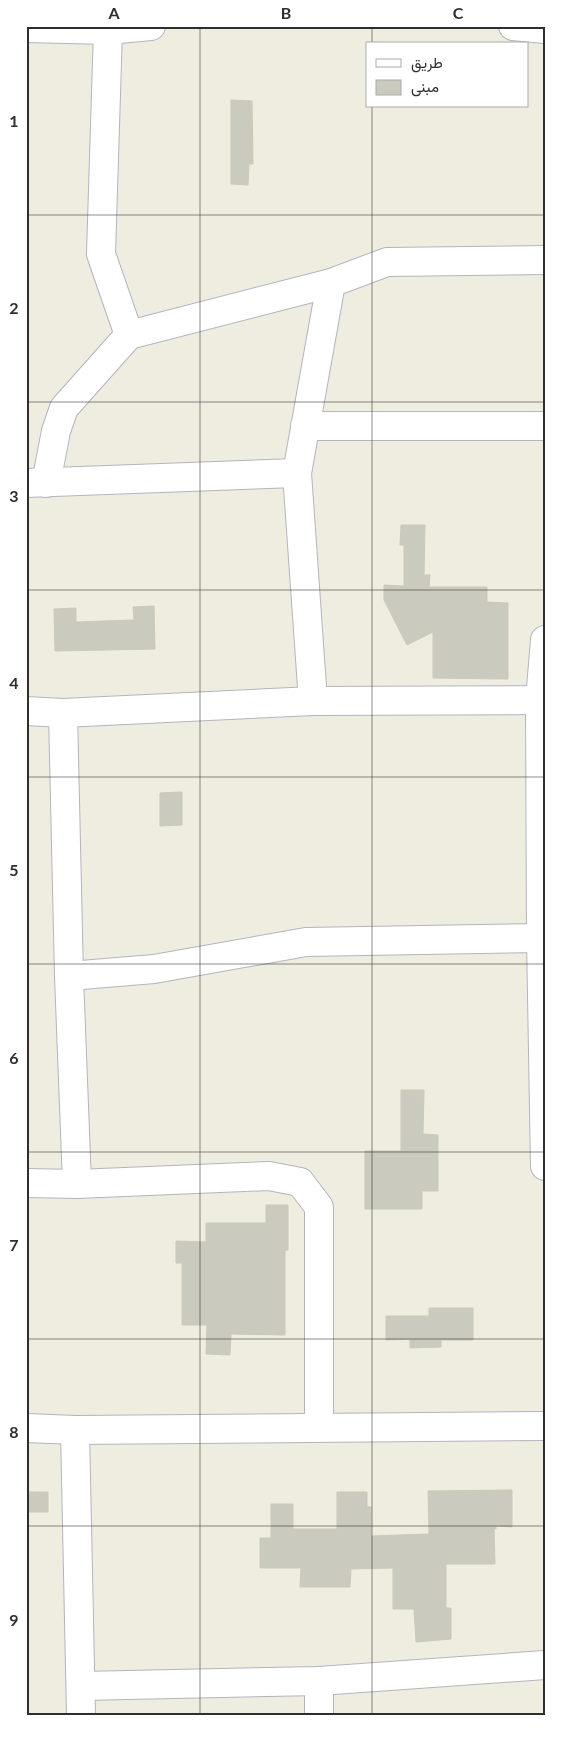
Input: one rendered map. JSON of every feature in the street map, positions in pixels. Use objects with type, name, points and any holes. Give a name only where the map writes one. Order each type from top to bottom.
[{"type":"street","points":[[26,28],[108,30],[151,26]]},
{"type":"street","points":[[513,26],[545,29]]},
{"type":"street","points":[[108,30],[101,254],[129,335]]},
{"type":"street","points":[[297,473],[36,483],[64,408],[129,335],[331,283],[387,262],[545,260]]},
{"type":"street","points":[[313,701],[297,473],[331,283]]},
{"type":"street","points":[[305,426],[545,426]]},
{"type":"street","points":[[545,640],[541,938],[545,1166]]},
{"type":"street","points":[[26,711],[64,712],[313,701],[543,700]]},
{"type":"street","points":[[64,712],[69,976],[77,1184]]},
{"type":"street","points":[[69,976],[154,970],[306,942],[541,938]]},
{"type":"street","points":[[26,1183],[77,1184],[269,1176],[300,1182],[319,1207],[319,1427]]},
{"type":"street","points":[[26,1428],[75,1430],[545,1426]]},
{"type":"street","points":[[75,1430],[81,1715]]},
{"type":"street","points":[[80,1686],[319,1681],[545,1665]]},
{"type":"street","points":[[319,1681],[319,1715]]},
{"type":"building","points":[[231,100],[252,101],[253,164],[249,164],[248,185],[231,184]]},
{"type":"building","points":[[401,525],[425,525],[424,575],[430,575],[429,587],[487,587],[487,602],[508,603],[508,679],[433,678],[433,632],[407,645],[384,600],[384,585],[404,586],[404,545],[400,545]]},
{"type":"building","points":[[154,606],[155,649],[55,651],[54,609],[76,608],[76,622],[134,620],[133,607]]},
{"type":"building","points":[[182,792],[182,825],[160,826],[160,793]]},
{"type":"building","points":[[401,1090],[424,1090],[423,1134],[438,1135],[438,1191],[422,1191],[422,1209],[365,1209],[365,1151],[401,1151]]},
{"type":"building","points":[[266,1205],[288,1205],[288,1250],[285,1250],[285,1335],[231,1334],[230,1355],[206,1354],[207,1325],[182,1325],[182,1263],[176,1263],[176,1241],[206,1242],[206,1223],[266,1223]]},
{"type":"building","points":[[429,1308],[473,1308],[473,1340],[441,1340],[441,1347],[410,1348],[410,1339],[386,1340],[386,1316],[429,1316]]},
{"type":"building","points":[[512,1490],[512,1527],[496,1526],[496,1529],[494,1529],[495,1564],[446,1564],[446,1608],[451,1608],[451,1639],[416,1642],[414,1609],[393,1609],[393,1568],[351,1569],[350,1587],[300,1587],[301,1568],[260,1568],[260,1538],[271,1538],[271,1504],[293,1504],[293,1529],[337,1529],[337,1492],[367,1492],[367,1507],[371,1507],[371,1536],[429,1534],[428,1491]]},
{"type":"building","points":[[27,1492],[48,1492],[48,1512],[28,1512]]}]
